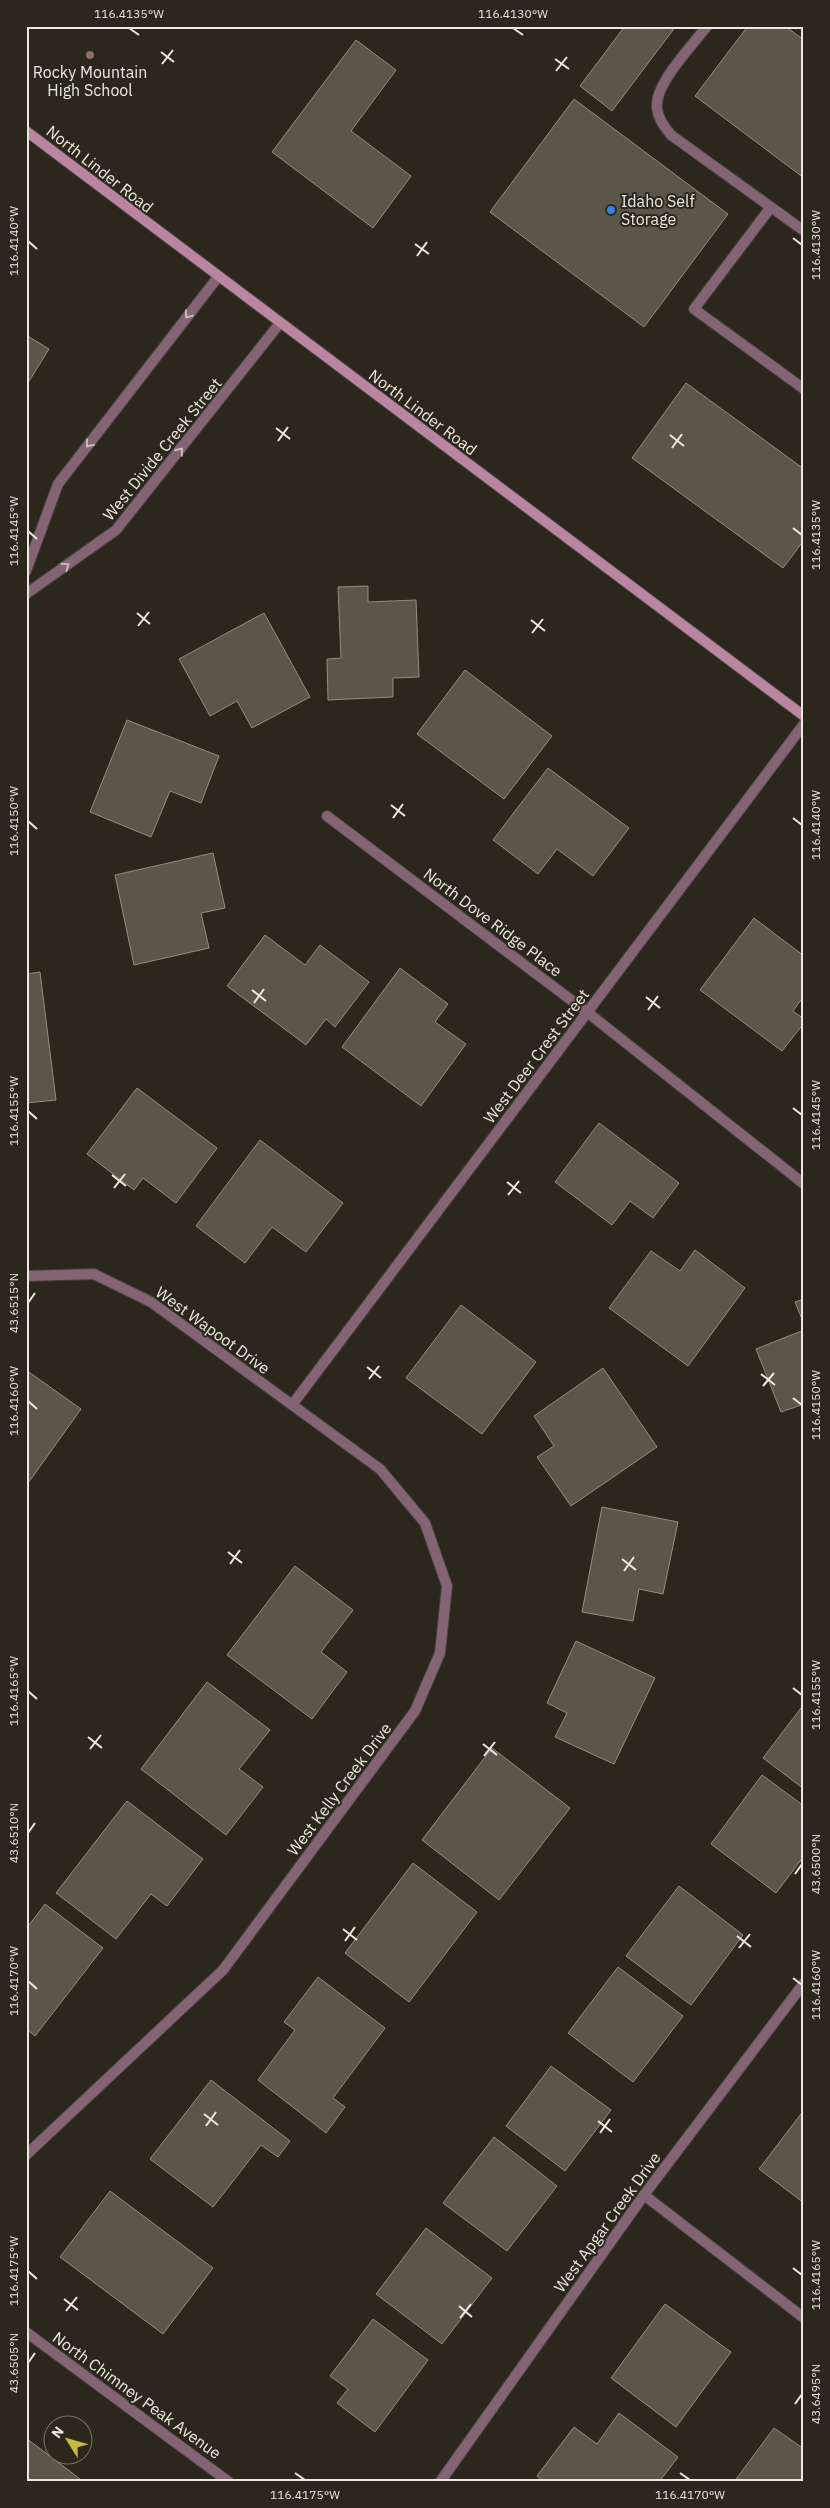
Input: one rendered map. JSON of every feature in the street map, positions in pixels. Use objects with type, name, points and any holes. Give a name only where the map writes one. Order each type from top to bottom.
[{"type":"main road","name":"North Linder Road","points":[[26,131],[280,324],[804,716]]},
{"type":"street","points":[[707,26],[664,81],[656,106],[662,123],[671,135],[804,231]]},
{"type":"street","points":[[771,207],[694,309],[804,390]]},
{"type":"street","points":[[26,571],[58,484],[218,277]]},
{"type":"street","name":"West Divide Creek Street","points":[[26,594],[116,530],[280,324]]},
{"type":"street","name":"West Deer Crest Street","points":[[292,1405],[804,724]]},
{"type":"street","name":"North Dove Ridge Place","points":[[327,816],[587,1012],[804,1184]]},
{"type":"street","name":"West Wapoot Drive","points":[[26,1276],[94,1274],[151,1302],[292,1405]]},
{"type":"street","name":"West Kelly Creek Drive","points":[[26,2155],[223,1970],[416,1711],[440,1653],[447,1586],[425,1523],[380,1469],[292,1405]]},
{"type":"street","name":"West Apgar Creek Drive","points":[[440,2482],[644,2195],[804,1983]]},
{"type":"street","points":[[644,2195],[804,2318]]},
{"type":"street","name":"North Chimney Peak Avenue","points":[[26,2332],[229,2482]]},
{"type":"building","points":[[625,26],[676,26],[612,111],[580,86]]},
{"type":"building","points":[[748,26],[785,26],[804,40],[804,178],[695,96]]},
{"type":"building","points":[[356,40],[396,70],[351,131],[411,176],[373,228],[272,152]]},
{"type":"building","points":[[574,99],[728,214],[644,327],[490,212]]},
{"type":"building","points":[[26,335],[49,349],[26,386]]},
{"type":"building","points":[[686,383],[804,469],[804,540],[783,568],[632,458]]},
{"type":"building","points":[[368,586],[368,602],[416,600],[419,677],[393,678],[393,697],[328,700],[327,659],[341,658],[338,587]]},
{"type":"building","points":[[264,613],[310,697],[252,728],[237,701],[210,716],[179,659]]},
{"type":"building","points":[[465,670],[552,736],[504,799],[417,734]]},
{"type":"building","points":[[127,720],[219,756],[201,803],[170,791],[151,837],[90,812]]},
{"type":"building","points":[[548,768],[629,828],[593,876],[557,849],[538,874],[493,840]]},
{"type":"building","points":[[213,853],[225,908],[201,913],[209,948],[134,965],[115,875]]},
{"type":"building","points":[[754,918],[804,956],[804,996],[793,1011],[804,1019],[804,1023],[782,1051],[700,990]]},
{"type":"building","points":[[265,935],[305,965],[320,945],[369,982],[335,1027],[326,1019],[306,1045],[227,986]]},
{"type":"building","points":[[400,968],[448,1004],[435,1022],[466,1044],[421,1106],[342,1047]]},
{"type":"building","points":[[40,972],[56,1100],[26,1103],[26,974]]},
{"type":"building","points":[[137,1088],[217,1148],[176,1203],[143,1178],[134,1190],[87,1154]]},
{"type":"building","points":[[599,1123],[679,1183],[653,1218],[630,1201],[612,1225],[555,1182]]},
{"type":"building","points":[[260,1140],[343,1203],[306,1252],[272,1227],[245,1263],[196,1226]]},
{"type":"building","points":[[695,1250],[745,1288],[688,1366],[609,1308],[651,1251],[680,1271]]},
{"type":"building","points":[[804,1299],[804,1324],[795,1302]]},
{"type":"building","points":[[461,1305],[536,1362],[482,1434],[406,1378]]},
{"type":"building","points":[[804,1330],[804,1404],[781,1412],[756,1349]]},
{"type":"building","points":[[603,1368],[657,1447],[571,1506],[537,1457],[554,1446],[534,1416]]},
{"type":"building","points":[[26,1370],[81,1409],[26,1486]]},
{"type":"building","points":[[602,1507],[678,1522],[663,1594],[639,1589],[633,1621],[582,1612]]},
{"type":"building","points":[[295,1566],[353,1610],[321,1652],[347,1672],[312,1719],[227,1655]]},
{"type":"building","points":[[576,1641],[655,1678],[614,1764],[555,1737],[567,1713],[547,1703]]},
{"type":"building","points":[[207,1682],[270,1730],[239,1769],[263,1787],[226,1835],[141,1769]]},
{"type":"building","points":[[804,1704],[804,1789],[763,1758]]},
{"type":"building","points":[[492,1748],[570,1808],[499,1900],[422,1840]]},
{"type":"building","points":[[762,1775],[804,1806],[804,1856],[776,1893],[711,1844]]},
{"type":"building","points":[[127,1801],[203,1859],[167,1906],[151,1894],[116,1939],[56,1893]]},
{"type":"building","points":[[413,1863],[477,1912],[409,2002],[345,1953]]},
{"type":"building","points":[[679,1886],[743,1935],[691,2005],[626,1956]]},
{"type":"building","points":[[45,1904],[103,1948],[35,2036],[26,2029],[26,1929]]},
{"type":"building","points":[[618,1967],[683,2016],[633,2082],[568,2033]]},
{"type":"building","points":[[318,1977],[385,2028],[333,2098],[345,2107],[326,2133],[258,2080],[295,2030],[284,2022]]},
{"type":"building","points":[[551,2066],[611,2110],[565,2171],[506,2126]]},
{"type":"building","points":[[211,2080],[290,2141],[278,2157],[261,2145],[213,2207],[150,2159]]},
{"type":"building","points":[[804,2110],[804,2203],[759,2169]]},
{"type":"building","points":[[494,2137],[557,2186],[507,2251],[443,2203]]},
{"type":"building","points":[[110,2191],[213,2268],[163,2334],[60,2257]]},
{"type":"building","points":[[426,2228],[492,2278],[442,2344],[376,2294]]},
{"type":"building","points":[[665,2304],[731,2352],[676,2427],[611,2378]]},
{"type":"building","points":[[373,2319],[428,2360],[375,2432],[337,2403],[348,2389],[330,2376]]},
{"type":"building","points":[[619,2413],[678,2457],[659,2482],[544,2482],[537,2476],[574,2427],[597,2444]]},
{"type":"building","points":[[774,2428],[804,2449],[804,2482],[734,2482]]},
{"type":"building","points":[[26,2438],[42,2450],[42,2466],[63,2466],[84,2482],[26,2482]]},
{"type":"place","name":"Rocky Mountain High School","points":[[90,55]]},
{"type":"place","name":"Idaho Self Storage","points":[[611,210]]}]
